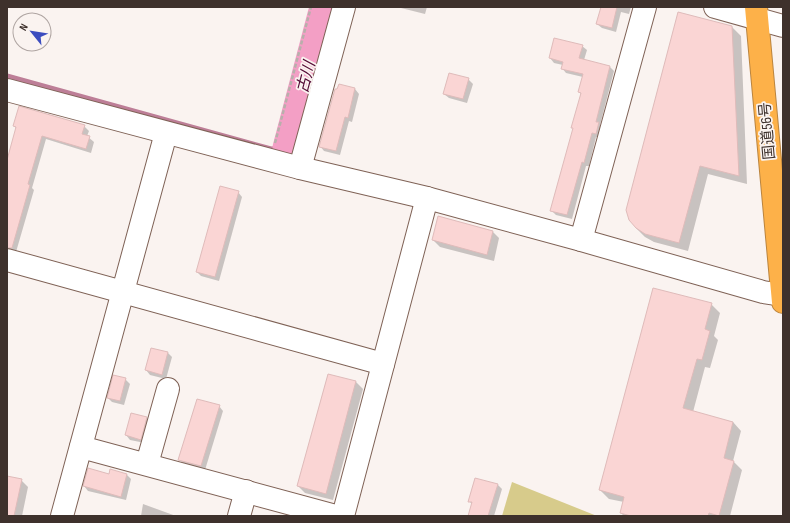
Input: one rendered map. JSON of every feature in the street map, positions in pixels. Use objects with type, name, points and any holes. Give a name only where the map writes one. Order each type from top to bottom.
[{"type":"highway","name":"国道56号","points":[[756,13],[783,298]]},
{"type":"street","points":[[300,168],[344,7]]},
{"type":"street","points":[[582,240],[645,7]]},
{"type":"street","points":[[715,7],[756,13],[783,26]]},
{"type":"street","points":[[7,90],[300,168],[427,198],[582,240],[783,298]]},
{"type":"street","points":[[62,516],[124,293],[166,133]]},
{"type":"street","points":[[343,516],[427,198]]},
{"type":"street","points":[[7,260],[383,364]]},
{"type":"street","points":[[147,464],[168,389]]},
{"type":"street","points":[[81,447],[336,516]]},
{"type":"street","points":[[239,516],[246,492]]},
{"type":"path","points":[[276,140],[311,7]]},
{"type":"shaded area","points":[[512,482],[597,516],[502,516]]},
{"type":"building","points":[[601,7],[617,7],[612,28],[596,24]]},
{"type":"building","points":[[678,12],[732,26],[739,176],[700,166],[679,243],[645,234],[636,228],[629,220],[626,210]]},
{"type":"building","points":[[554,38],[583,45],[579,58],[610,66],[596,122],[599,122],[596,134],[592,133],[567,215],[550,211],[573,128],[571,128],[581,93],[578,92],[583,74],[561,69],[563,62],[549,58]]},
{"type":"building","points":[[449,73],[469,78],[463,99],[443,94]]},
{"type":"building","points":[[339,84],[355,88],[348,118],[345,117],[336,151],[319,147],[335,89],[337,89]]},
{"type":"building","points":[[19,106],[85,125],[82,134],[90,136],[86,149],[42,136],[12,248],[7,248],[7,160],[16,127],[13,126]]},
{"type":"building","points":[[220,186],[239,191],[215,277],[196,272]]},
{"type":"building","points":[[438,216],[493,231],[487,255],[432,240]]},
{"type":"building","points":[[653,288],[712,303],[705,329],[710,331],[702,360],[697,359],[683,408],[733,422],[724,458],[734,461],[719,516],[709,513],[708,516],[631,516],[620,513],[624,497],[599,490]]},
{"type":"building","points":[[151,348],[168,352],[162,375],[145,370]]},
{"type":"building","points":[[328,374],[356,381],[326,494],[297,486]]},
{"type":"building","points":[[113,375],[126,378],[120,401],[107,398]]},
{"type":"building","points":[[197,399],[220,405],[201,466],[178,460]]},
{"type":"building","points":[[131,413],[147,417],[141,440],[125,435]]},
{"type":"building","points":[[88,468],[109,474],[110,469],[127,474],[121,497],[83,486]]},
{"type":"building","points":[[7,476],[22,479],[14,516],[7,516]]},
{"type":"building","points":[[475,478],[498,484],[488,516],[468,516],[472,502],[468,502]]},
{"type":"waterway","name":"古川","points":[[287,148],[324,7]]},
{"type":"waterway","points":[[7,76],[271,149],[287,148]]}]
